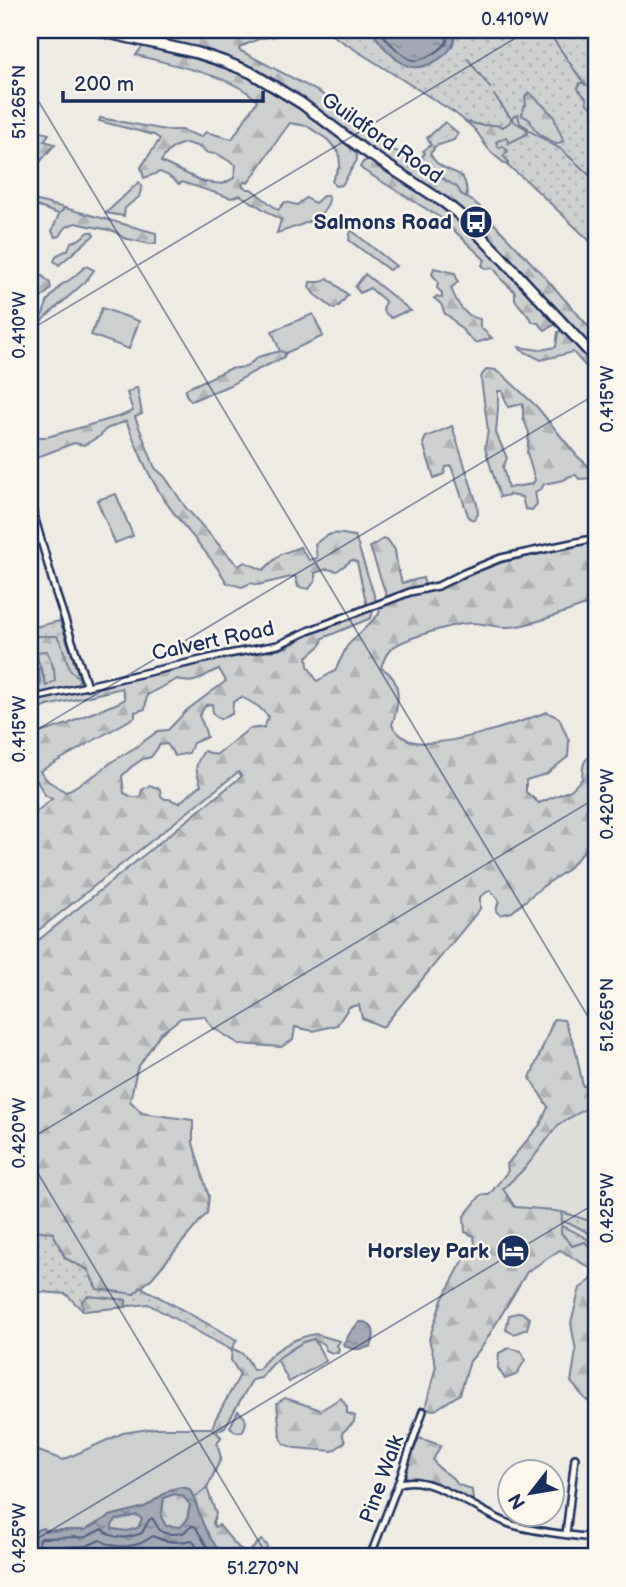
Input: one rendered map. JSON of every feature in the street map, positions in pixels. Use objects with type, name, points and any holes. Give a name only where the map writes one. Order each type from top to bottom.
[{"type":"main road","name":"Guildford Road","points":[[95,30],[198,53],[225,62],[250,72],[301,103],[365,151],[460,215],[596,359]]},
{"type":"street","points":[[31,505],[56,593],[87,686]]},
{"type":"street","name":"Calvert Road","points":[[30,699],[223,655],[278,646],[308,631],[410,592],[438,586],[502,558],[596,538]]},
{"type":"street","name":"Pine Walk","points":[[370,1557],[423,1411]]},
{"type":"street","points":[[566,1534],[575,1458]]},
{"type":"street","points":[[398,1484],[405,1481],[443,1490],[508,1524],[596,1539]]},
{"type":"shaded area","name":"Horsley Park","points":[[596,1103],[596,1395],[587,1401],[571,1382],[576,1351],[571,1323],[580,1288],[591,1280],[593,1270],[560,1250],[527,1272],[482,1347],[470,1361],[460,1394],[430,1390],[436,1366],[429,1339],[442,1300],[475,1243],[474,1236],[465,1232],[464,1216],[481,1195],[489,1195],[497,1183],[503,1188],[526,1167],[559,1124]]},
{"type":"green space","points":[[111,30],[171,30],[205,39],[219,30],[289,30],[277,36],[261,38],[240,47],[239,50],[321,93],[359,128],[372,134],[390,149],[410,156],[413,160],[411,164],[417,169],[420,166],[430,175],[436,175],[457,187],[461,194],[480,207],[590,328],[596,329],[596,355],[486,237],[252,70]]},
{"type":"green space","points":[[324,30],[596,30],[596,247],[528,182],[492,153],[475,129],[455,113]]},
{"type":"green space","points":[[143,46],[238,72],[303,110],[356,152],[357,160],[342,185],[335,186],[332,181],[340,165],[339,153],[328,140],[307,126],[290,123],[248,183],[245,181],[242,185],[278,210],[285,202],[297,205],[306,198],[315,203],[323,196],[329,196],[328,204],[318,216],[302,225],[277,233],[281,220],[240,195],[231,198],[182,182],[179,184],[160,172],[144,178],[141,167],[160,139],[154,135],[99,121],[100,118],[166,130],[182,130],[201,137],[206,132],[232,139],[257,101],[247,92],[218,78],[136,55]],"holes":[[[186,143],[236,165],[234,178],[223,184],[204,182],[161,162],[168,152],[178,145]]]},
{"type":"green space","points":[[580,83],[585,83],[593,92],[596,110],[587,104],[586,98],[578,89]]},
{"type":"green space","points":[[529,92],[554,116],[563,141],[557,144],[544,137],[537,132],[530,120],[522,115],[526,105],[525,97]]},
{"type":"green space","points":[[518,115],[520,123],[528,128],[527,134],[509,143],[506,137],[496,142],[499,148],[503,146],[508,151],[503,156],[508,161],[508,166],[491,152],[468,123],[503,127]]},
{"type":"green space","points":[[445,122],[458,133],[454,140],[433,147],[430,154],[437,163],[462,177],[467,198],[446,180],[430,175],[413,160],[417,157],[420,159],[425,153],[423,151],[431,145],[427,138]]},
{"type":"green space","points":[[30,129],[49,134],[44,141],[55,144],[30,174]]},
{"type":"green space","points":[[369,159],[424,191],[450,210],[557,320],[556,324],[545,330],[533,322],[515,300],[515,292],[494,268],[486,269],[482,265],[485,260],[441,218],[360,167]]},
{"type":"green space","points":[[139,182],[142,186],[139,197],[125,208],[124,216],[106,213]]},
{"type":"green space","points":[[30,199],[65,208],[59,214],[30,204]]},
{"type":"green space","points":[[65,208],[156,233],[156,243],[124,238],[114,231],[75,223],[55,237],[52,231],[59,214]]},
{"type":"green space","points":[[351,230],[396,266],[389,270],[349,240]]},
{"type":"green space","points":[[89,232],[94,235],[59,265],[54,261],[57,255],[68,250],[71,242]]},
{"type":"green space","points":[[86,266],[94,270],[85,282],[30,331],[30,326],[43,314],[48,300],[61,285]]},
{"type":"green space","points":[[434,268],[455,273],[458,282],[451,288],[458,304],[469,315],[480,319],[480,327],[492,338],[475,343],[445,314],[441,304],[434,298],[442,298],[442,293],[432,274]]},
{"type":"green space","points":[[35,269],[50,283],[51,289],[42,297],[30,293],[30,274]]},
{"type":"green space","points":[[365,274],[411,311],[391,318],[383,311],[385,301],[370,288],[360,293],[355,287]]},
{"type":"green space","points":[[328,278],[348,295],[334,309],[309,287],[310,282],[321,282]]},
{"type":"green space","points":[[102,308],[139,321],[129,349],[91,335]]},
{"type":"green space","points":[[313,314],[323,336],[286,353],[280,351],[272,331]]},
{"type":"green space","points":[[564,330],[596,363],[596,378],[573,352],[541,360],[519,347],[540,350],[556,347],[558,332]]},
{"type":"green space","points":[[280,351],[286,353],[283,358],[230,385],[191,401],[186,395],[186,389],[229,369],[246,367],[258,357]]},
{"type":"green space","points":[[487,369],[502,374],[537,407],[577,456],[594,471],[593,478],[579,479],[576,475],[544,484],[535,492],[537,504],[532,510],[525,509],[522,497],[500,497],[485,448],[488,430],[482,375]],"holes":[[[498,391],[502,391],[508,407],[523,404],[523,417],[529,433],[527,453],[535,480],[532,484],[508,488],[503,467],[507,458],[496,433]]]},
{"type":"green space","points":[[137,387],[142,414],[135,417],[155,468],[165,477],[186,508],[238,566],[245,562],[263,570],[281,554],[300,547],[309,560],[317,558],[315,544],[325,536],[355,536],[376,601],[374,604],[367,606],[357,562],[352,560],[337,571],[327,569],[315,573],[315,581],[309,589],[298,587],[295,576],[242,587],[227,583],[161,495],[126,421],[106,429],[100,436],[84,445],[74,443],[30,460],[30,443],[40,437],[133,411],[127,393]]},
{"type":"green space","points":[[452,426],[477,504],[478,514],[474,520],[469,518],[451,466],[446,467],[444,474],[434,478],[423,443],[426,437]]},
{"type":"green space","points":[[116,494],[133,536],[115,543],[97,500]]},
{"type":"green space","points":[[387,539],[395,550],[402,583],[423,578],[425,585],[387,597],[370,547]]},
{"type":"green space","points":[[596,542],[596,603],[519,626],[472,623],[454,626],[417,636],[397,645],[388,653],[381,668],[393,679],[398,693],[392,725],[398,734],[421,743],[477,735],[547,712],[559,718],[569,741],[568,757],[546,774],[526,780],[526,792],[539,803],[571,790],[582,779],[586,760],[596,752],[596,842],[592,842],[567,870],[512,912],[500,915],[496,911],[499,900],[490,890],[480,897],[480,909],[383,1027],[362,1018],[359,1005],[349,1007],[337,1025],[313,1031],[295,1027],[293,1040],[281,1047],[239,1044],[212,1027],[204,1016],[181,1018],[160,1034],[137,1069],[130,1101],[142,1113],[193,1120],[193,1143],[209,1197],[207,1213],[152,1278],[134,1294],[97,1289],[88,1270],[65,1258],[53,1233],[30,1229],[30,947],[242,776],[238,772],[30,937],[30,817],[52,799],[45,795],[33,774],[30,774],[30,736],[68,724],[125,699],[122,688],[30,713],[30,702],[219,658],[278,650],[311,633],[373,611],[371,618],[323,638],[321,645],[307,657],[308,666],[317,681],[335,671],[347,646],[379,614],[380,608],[417,592],[438,590],[503,562]],"holes":[[[219,669],[226,681],[187,710],[168,730],[158,731],[66,792],[48,781],[40,771],[135,717],[135,712],[145,709],[147,695],[177,679],[194,681]],[[242,697],[269,717],[264,727],[249,729],[216,755],[204,751],[196,767],[201,785],[179,803],[165,799],[161,796],[160,789],[150,785],[142,790],[140,797],[124,793],[122,776],[143,759],[151,757],[160,745],[167,744],[175,756],[189,753],[193,743],[207,737],[199,716],[206,705],[212,704],[213,714],[220,719],[232,714],[233,702]]]},
{"type":"green space","points":[[60,621],[80,679],[76,685],[49,693],[30,642],[30,628]]},
{"type":"green space","points":[[35,636],[57,636],[70,670],[80,679],[76,685],[30,697],[30,687],[41,685],[38,669],[40,667],[46,686],[55,681],[54,669],[47,651],[35,652],[32,641]]},
{"type":"green space","name":"Horsley Park","points":[[554,1019],[564,1020],[575,1047],[583,1086],[594,1087],[596,1084],[596,1103],[559,1124],[526,1167],[503,1189],[515,1207],[562,1212],[561,1233],[572,1246],[585,1242],[596,1254],[596,1315],[590,1335],[596,1395],[587,1401],[571,1382],[576,1351],[571,1323],[580,1288],[591,1280],[593,1270],[560,1250],[527,1272],[482,1347],[470,1361],[460,1394],[435,1410],[425,1409],[436,1366],[429,1339],[442,1300],[475,1243],[474,1236],[465,1232],[464,1216],[481,1195],[489,1195],[508,1171],[507,1164],[540,1125],[548,1107],[530,1078]]},
{"type":"green space","points":[[562,1212],[596,1223],[596,1237],[561,1221]]},
{"type":"green space","points":[[561,1226],[596,1244],[596,1254],[585,1242],[572,1246],[561,1233]]},
{"type":"green space","points":[[30,1229],[53,1233],[65,1258],[134,1294],[141,1287],[237,1340],[231,1350],[148,1304],[83,1311],[66,1294],[30,1291]]},
{"type":"green space","points":[[88,1296],[126,1300],[126,1307],[83,1311],[82,1301]]},
{"type":"green space","points":[[521,1312],[530,1318],[527,1329],[514,1334],[506,1330],[509,1315]]},
{"type":"green space","points":[[315,1334],[340,1341],[337,1345],[338,1353],[326,1350],[324,1344],[313,1339],[291,1350],[261,1378],[252,1380],[225,1427],[216,1432],[221,1437],[217,1444],[221,1458],[207,1488],[216,1514],[213,1523],[215,1527],[219,1525],[246,1555],[261,1540],[267,1545],[266,1552],[261,1557],[224,1557],[212,1542],[200,1519],[195,1497],[181,1487],[183,1428],[212,1428],[240,1375],[231,1360],[232,1349],[245,1356],[253,1370],[259,1369],[270,1356],[284,1346]]},
{"type":"green space","points":[[314,1339],[326,1361],[289,1382],[277,1359],[303,1342]]},
{"type":"green space","points":[[509,1348],[521,1351],[525,1360],[516,1375],[505,1379],[498,1368],[499,1353]]},
{"type":"green space","points":[[285,1398],[321,1410],[341,1398],[347,1407],[347,1413],[355,1416],[354,1422],[342,1433],[345,1442],[333,1451],[295,1448],[284,1444],[280,1436],[277,1403]]},
{"type":"green space","points":[[238,1411],[246,1420],[242,1432],[236,1432],[230,1427]]},
{"type":"green space","points":[[155,1428],[212,1428],[221,1437],[217,1444],[221,1458],[207,1488],[195,1497],[189,1489],[181,1487],[170,1490],[145,1507],[110,1516],[85,1530],[30,1531],[30,1448],[63,1460],[123,1433]]},
{"type":"green space","points":[[419,1438],[441,1445],[433,1460],[457,1484],[472,1490],[473,1500],[468,1502],[433,1485],[407,1478],[404,1473]]},
{"type":"green space","points":[[174,1494],[183,1496],[190,1505],[187,1520],[181,1527],[166,1526],[161,1518],[164,1498]]},
{"type":"green space","points":[[137,1515],[142,1519],[138,1528],[127,1531],[112,1529],[116,1520]]},
{"type":"water","points":[[372,30],[453,30],[454,40],[449,51],[439,59],[414,67],[392,55]]},
{"type":"water","points":[[596,1315],[596,1371],[590,1335]]},
{"type":"water","points":[[360,1322],[369,1324],[373,1330],[371,1346],[349,1348],[343,1344]]},
{"type":"water","points":[[181,1487],[189,1489],[207,1532],[224,1557],[38,1557],[34,1551],[33,1540],[37,1530],[85,1530],[110,1516],[145,1507],[170,1490]],"holes":[[[174,1494],[183,1496],[190,1505],[187,1520],[181,1527],[166,1526],[161,1517],[164,1498]],[[137,1515],[142,1519],[138,1528],[127,1531],[112,1529],[116,1520]]]},
{"type":"waterway","points":[[547,30],[585,85]]},
{"type":"waterway","points":[[468,59],[490,88]]},
{"type":"waterway","points":[[494,95],[513,121],[562,150],[596,181]]},
{"type":"place","name":"Salmons Road","points":[[476,222]]},
{"type":"place","name":"Horsley Park","points":[[513,1251]]}]
